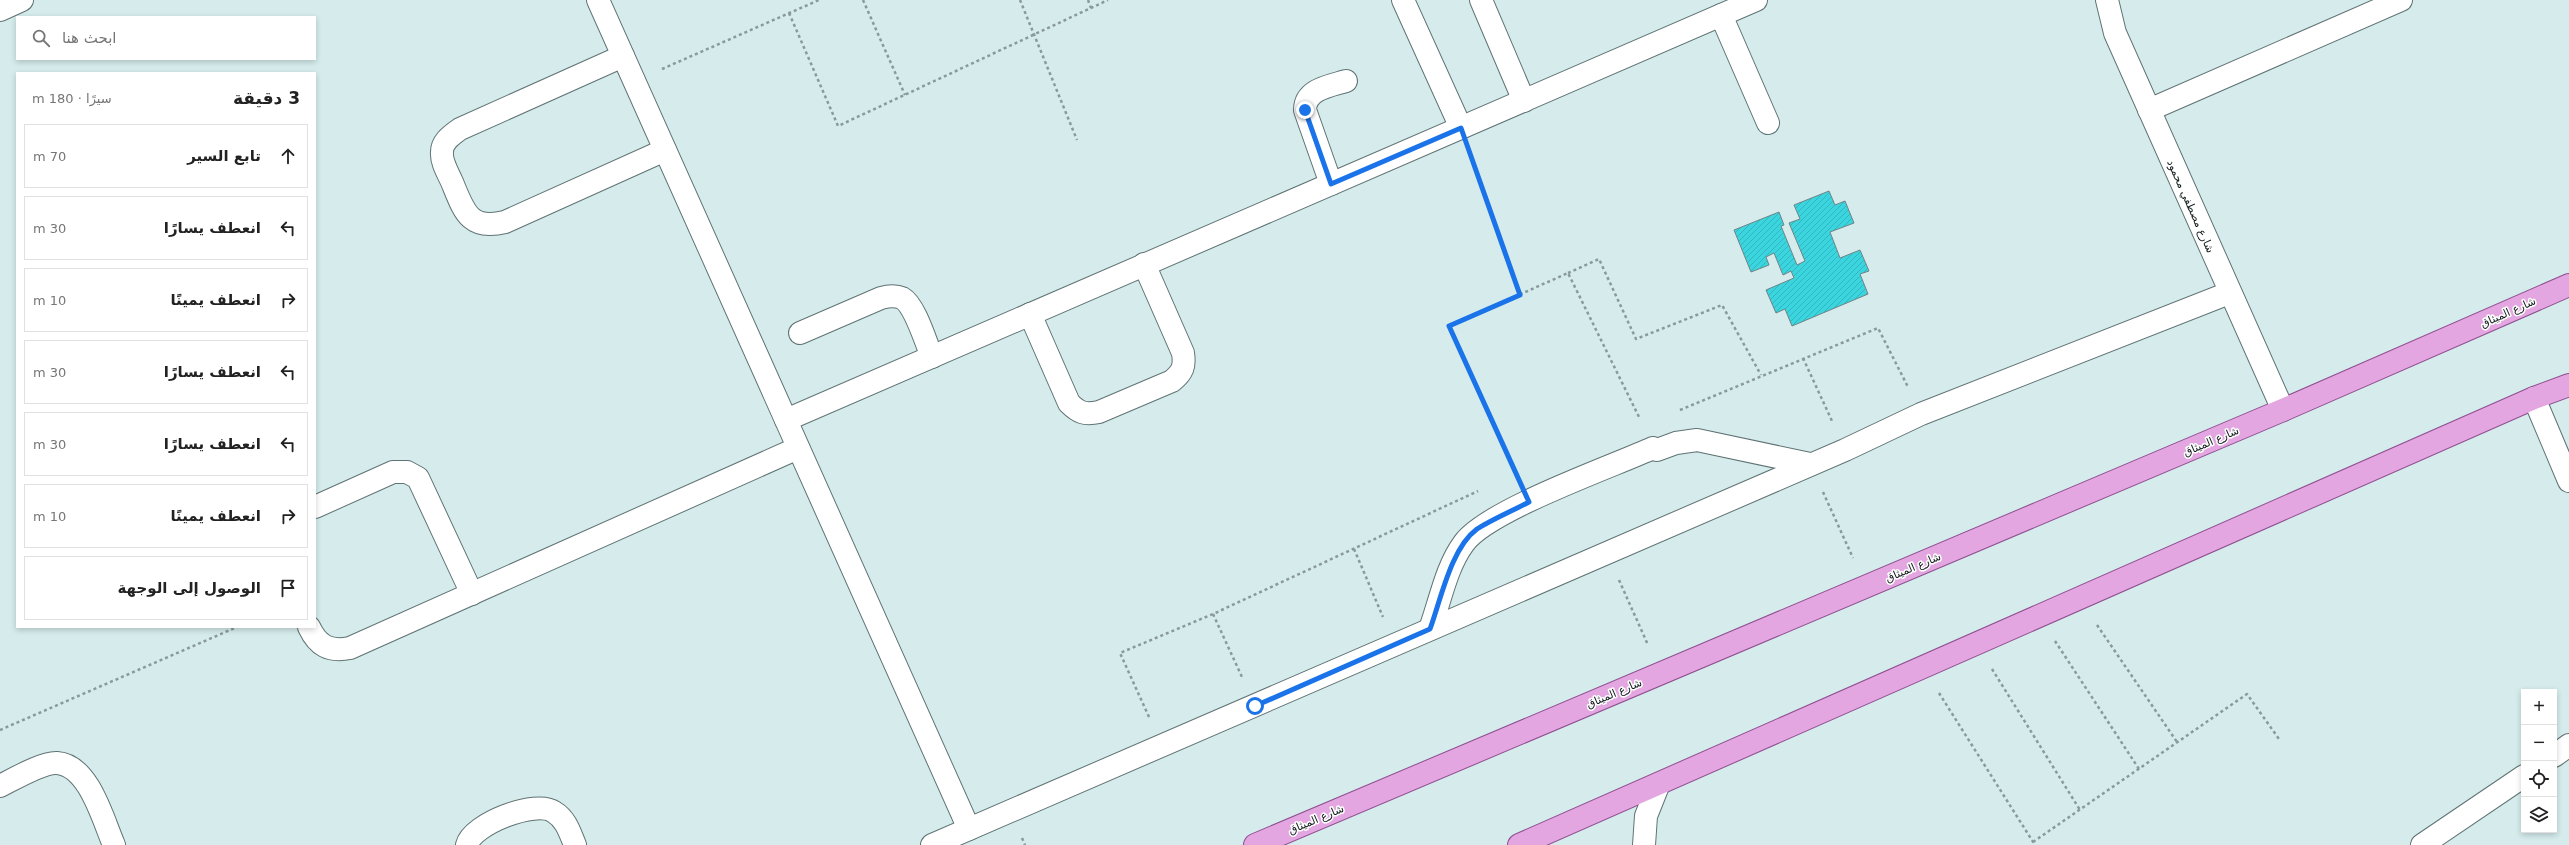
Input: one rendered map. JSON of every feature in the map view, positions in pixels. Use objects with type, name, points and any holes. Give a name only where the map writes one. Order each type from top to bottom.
[{"type":"main road","name":"شارع الميثاق","points":[[1255,845],[2283,410],[2569,285]]},
{"type":"main road","points":[[1519,845],[1658,786],[2534,398],[2569,385]]},
{"type":"street","points":[[0,10],[22,0]]},
{"type":"street","points":[[598,0],[969,829]]},
{"type":"street","points":[[1403,0],[1461,128]]},
{"type":"street","points":[[1481,0],[1524,101]]},
{"type":"street","points":[[786,420],[1756,0]]},
{"type":"street","name":"شارع مصطفي محمود","points":[[2107,0],[2115,33],[2283,410]]},
{"type":"street","points":[[2149,110],[2401,0]]},
{"type":"street","points":[[1721,15],[1768,123]]},
{"type":"street","points":[[624,56],[460,128],[448,138],[442,152],[445,167],[465,214],[477,222],[491,225],[505,222],[665,150]]},
{"type":"street","points":[[1331,184],[1305,110],[1305,102],[1315,92],[1346,81]]},
{"type":"street","points":[[1030,314],[1069,403],[1077,411],[1088,414],[1099,412],[1165,384],[1181,374],[1184,364],[1182,353],[1144,264]]},
{"type":"street","points":[[932,845],[1845,450],[1921,414],[2230,293]]},
{"type":"street","points":[[800,333],[881,298],[892,296],[903,299],[911,307],[932,356]]},
{"type":"street","points":[[2534,398],[2569,481]]},
{"type":"street","points":[[1430,629],[1455,559],[1464,543],[1476,530],[1529,502],[1653,448],[1657,450],[1676,443],[1696,440],[1810,464]]},
{"type":"street","points":[[309,628],[314,638],[323,647],[336,651],[350,648],[798,448]]},
{"type":"street","points":[[316,507],[393,472],[406,472],[418,478],[425,488],[472,594]]},
{"type":"street","points":[[2557,754],[2569,746]]},
{"type":"street","points":[[0,786],[56,763],[72,767],[84,777],[114,845]]},
{"type":"street","points":[[2422,845],[2521,778]]},
{"type":"street","points":[[1644,845],[1646,816],[1658,786]]},
{"type":"street","points":[[467,845],[474,833],[484,826],[526,808],[540,806],[554,811],[564,820],[575,845]]},
{"type":"path","points":[[634,81],[819,0]]},
{"type":"path","points":[[863,0],[905,94]]},
{"type":"path","points":[[1020,0],[1077,140]]},
{"type":"path","points":[[1088,0],[1091,8]]},
{"type":"path","points":[[789,13],[838,126],[1108,0]]},
{"type":"path","points":[[1461,128],[1520,295]]},
{"type":"path","points":[[1529,502],[1449,326],[1599,259],[1636,339],[1722,305],[1762,375]]},
{"type":"path","points":[[1568,273],[1653,448]]},
{"type":"path","points":[[1678,410],[1878,328],[1921,414]]},
{"type":"path","points":[[1803,358],[1845,450]]},
{"type":"path","points":[[1509,476],[1516,473]]},
{"type":"path","points":[[1162,745],[1120,653],[1213,614],[1481,490]]},
{"type":"path","points":[[1828,503],[1866,586]]},
{"type":"path","points":[[1354,550],[1395,644]]},
{"type":"path","points":[[1623,589],[1661,673]]},
{"type":"path","points":[[2080,600],[2177,742]]},
{"type":"path","points":[[1213,614],[1255,706]]},
{"type":"path","points":[[2039,618],[2139,768]]},
{"type":"path","points":[[0,730],[235,628]]},
{"type":"path","points":[[1977,645],[2080,810]]},
{"type":"path","points":[[1923,669],[2034,844],[2139,768],[2247,694],[2279,739]]},
{"type":"building","points":[[1829,191],[1835,205],[1845,201],[1854,223],[1830,232],[1840,258],[1860,250],[1869,271],[1860,274],[1868,294],[1792,326],[1785,309],[1776,313],[1766,290],[1794,278],[1791,271],[1783,275],[1774,253],[1766,257],[1769,265],[1751,272],[1734,230],[1779,212],[1784,225],[1781,226],[1797,265],[1805,261],[1789,223],[1800,219],[1794,205]]},
{"type":"route","points":[[1255,706],[1430,629],[1455,559],[1464,543],[1476,530],[1529,502],[1449,326],[1520,295],[1461,128],[1331,184],[1305,110]]}]
